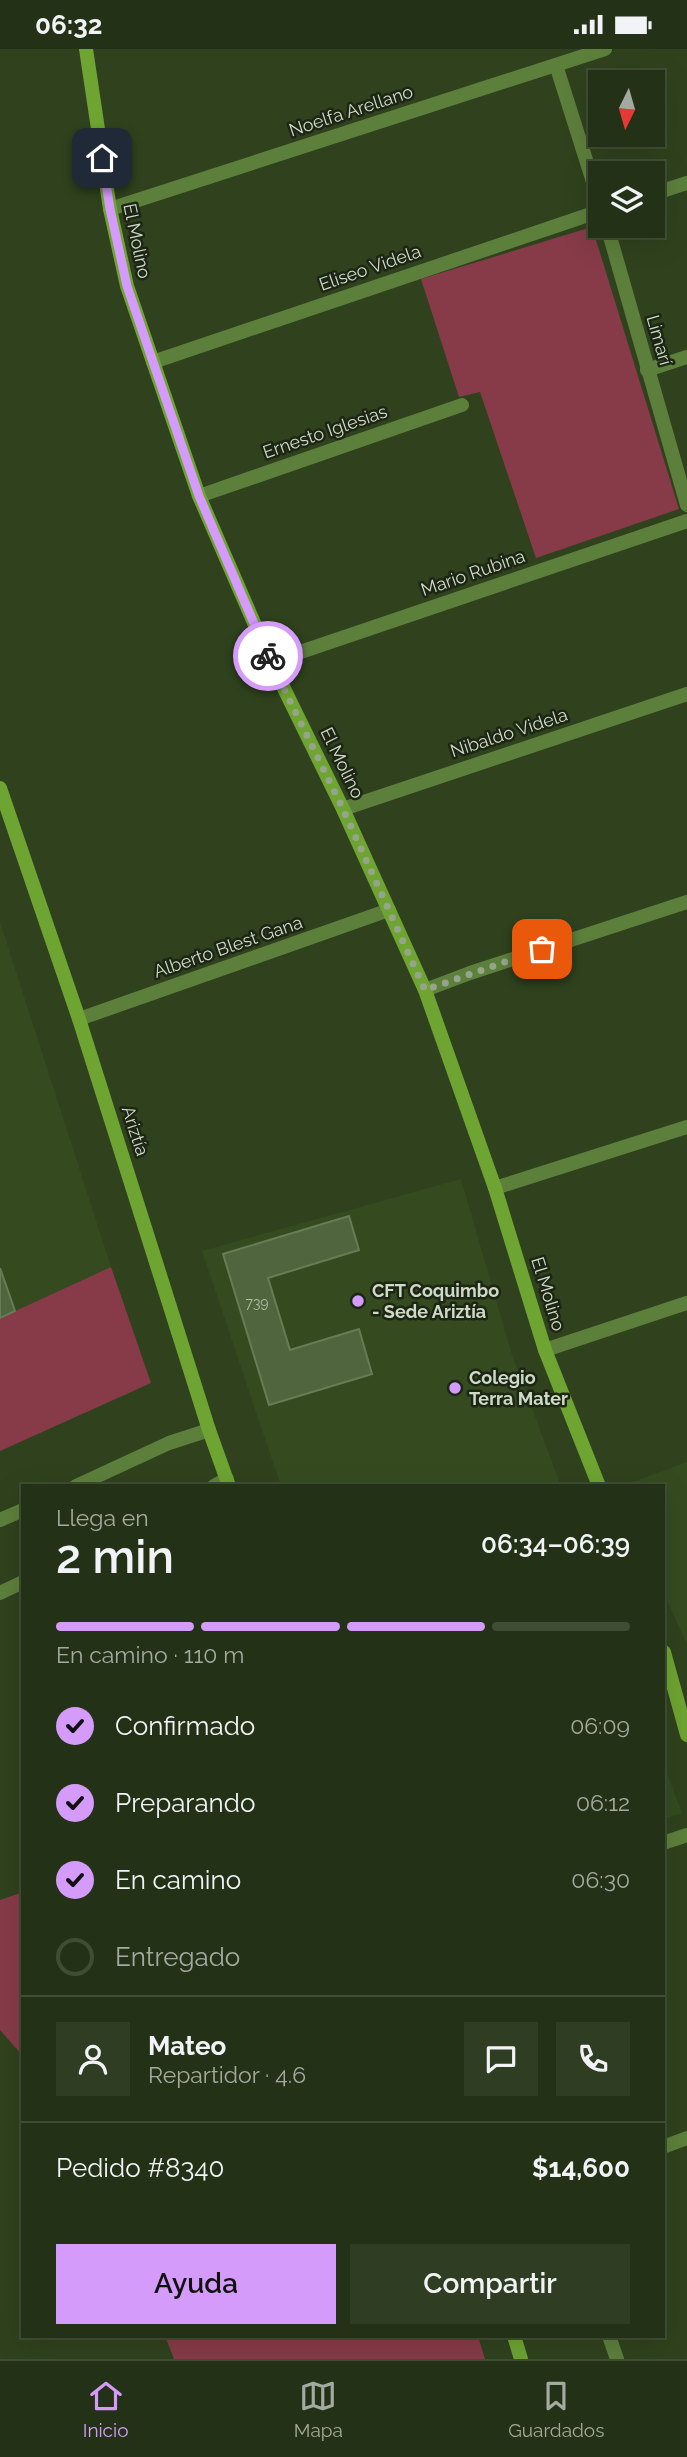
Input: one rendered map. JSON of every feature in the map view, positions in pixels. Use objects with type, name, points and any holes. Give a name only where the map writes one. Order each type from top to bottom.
[{"type":"main road","name":"El Molino","points":[[86,49],[110,209],[127,286],[199,496],[271,662],[343,809],[425,990],[495,1188],[545,1350],[598,1484]]},
{"type":"main road","name":"Ariztía","points":[[0,789],[79,1019],[209,1430],[223,1484]]},
{"type":"main road","points":[[665,1654],[687,1703]]},
{"type":"main road","points":[[665,1656],[687,1735]]},
{"type":"main road","points":[[515,2338],[521,2359]]},
{"type":"street","name":"Noelfa Arellano","points":[[110,209],[605,49]]},
{"type":"street","points":[[556,65],[588,166]]},
{"type":"street","points":[[665,190],[687,183]]},
{"type":"street","name":"Eliseo Videla","points":[[153,362],[588,215]]},
{"type":"street","name":"Limarí","points":[[610,238],[687,505]]},
{"type":"street","points":[[647,370],[687,357]]},
{"type":"street","name":"Ernesto Iglesias","points":[[199,496],[462,405]]},
{"type":"street","name":"Mario Rubina","points":[[271,662],[687,521]]},
{"type":"street","name":"Nibaldo Videla","points":[[343,809],[687,694]]},
{"type":"street","points":[[425,990],[470,972],[687,902]]},
{"type":"street","name":"Alberto Blest Gana","points":[[79,1019],[389,910]]},
{"type":"street","points":[[495,1188],[687,1126]]},
{"type":"street","points":[[545,1350],[687,1304]]},
{"type":"street","points":[[80,1484],[169,1443],[209,1430]]},
{"type":"street","points":[[0,1520],[21,1511]]},
{"type":"street","points":[[0,1593],[21,1583]]},
{"type":"street","points":[[665,1842],[687,1835]]},
{"type":"street","points":[[665,2146],[687,2138]]},
{"type":"street","points":[[610,2338],[617,2359]]},
{"type":"shaded area","points":[[588,228],[588,238],[595,238],[679,509],[536,558],[480,392],[459,397],[421,279]]},
{"type":"shaded area","points":[[0,922],[111,1267],[0,1318]]},
{"type":"shaded area","name":"CFT Coquimbo - Sede Ariztía","points":[[461,1179],[511,1352],[560,1484],[280,1484],[202,1251]]},
{"type":"shaded area","points":[[111,1267],[151,1383],[0,1451],[0,1318]]},
{"type":"shaded area","points":[[687,1462],[687,1644],[665,1596],[665,1484],[627,1484]]},
{"type":"shaded area","points":[[665,1767],[682,1813],[665,1818]]},
{"type":"shaded area","points":[[21,1893],[21,2054],[0,2030],[0,1900]]},
{"type":"shaded area","points":[[166,2338],[479,2338],[485,2359],[174,2359]]},
{"type":"building","points":[[349,1216],[359,1250],[268,1278],[290,1350],[359,1329],[372,1374],[269,1405],[223,1254]]},
{"type":"building","points":[[0,1268],[15,1311],[0,1318]]},
{"type":"way so far","points":[[268,656],[343,809],[425,990],[470,972],[542,949]]},
{"type":"place","name":"CFT Coquimbo - Sede Ariztía","points":[[358,1301]]},
{"type":"place","name":"Colegio Terra Mater","points":[[455,1388]]},
{"type":"route","points":[[102,158],[127,286],[199,496],[268,656]]}]
